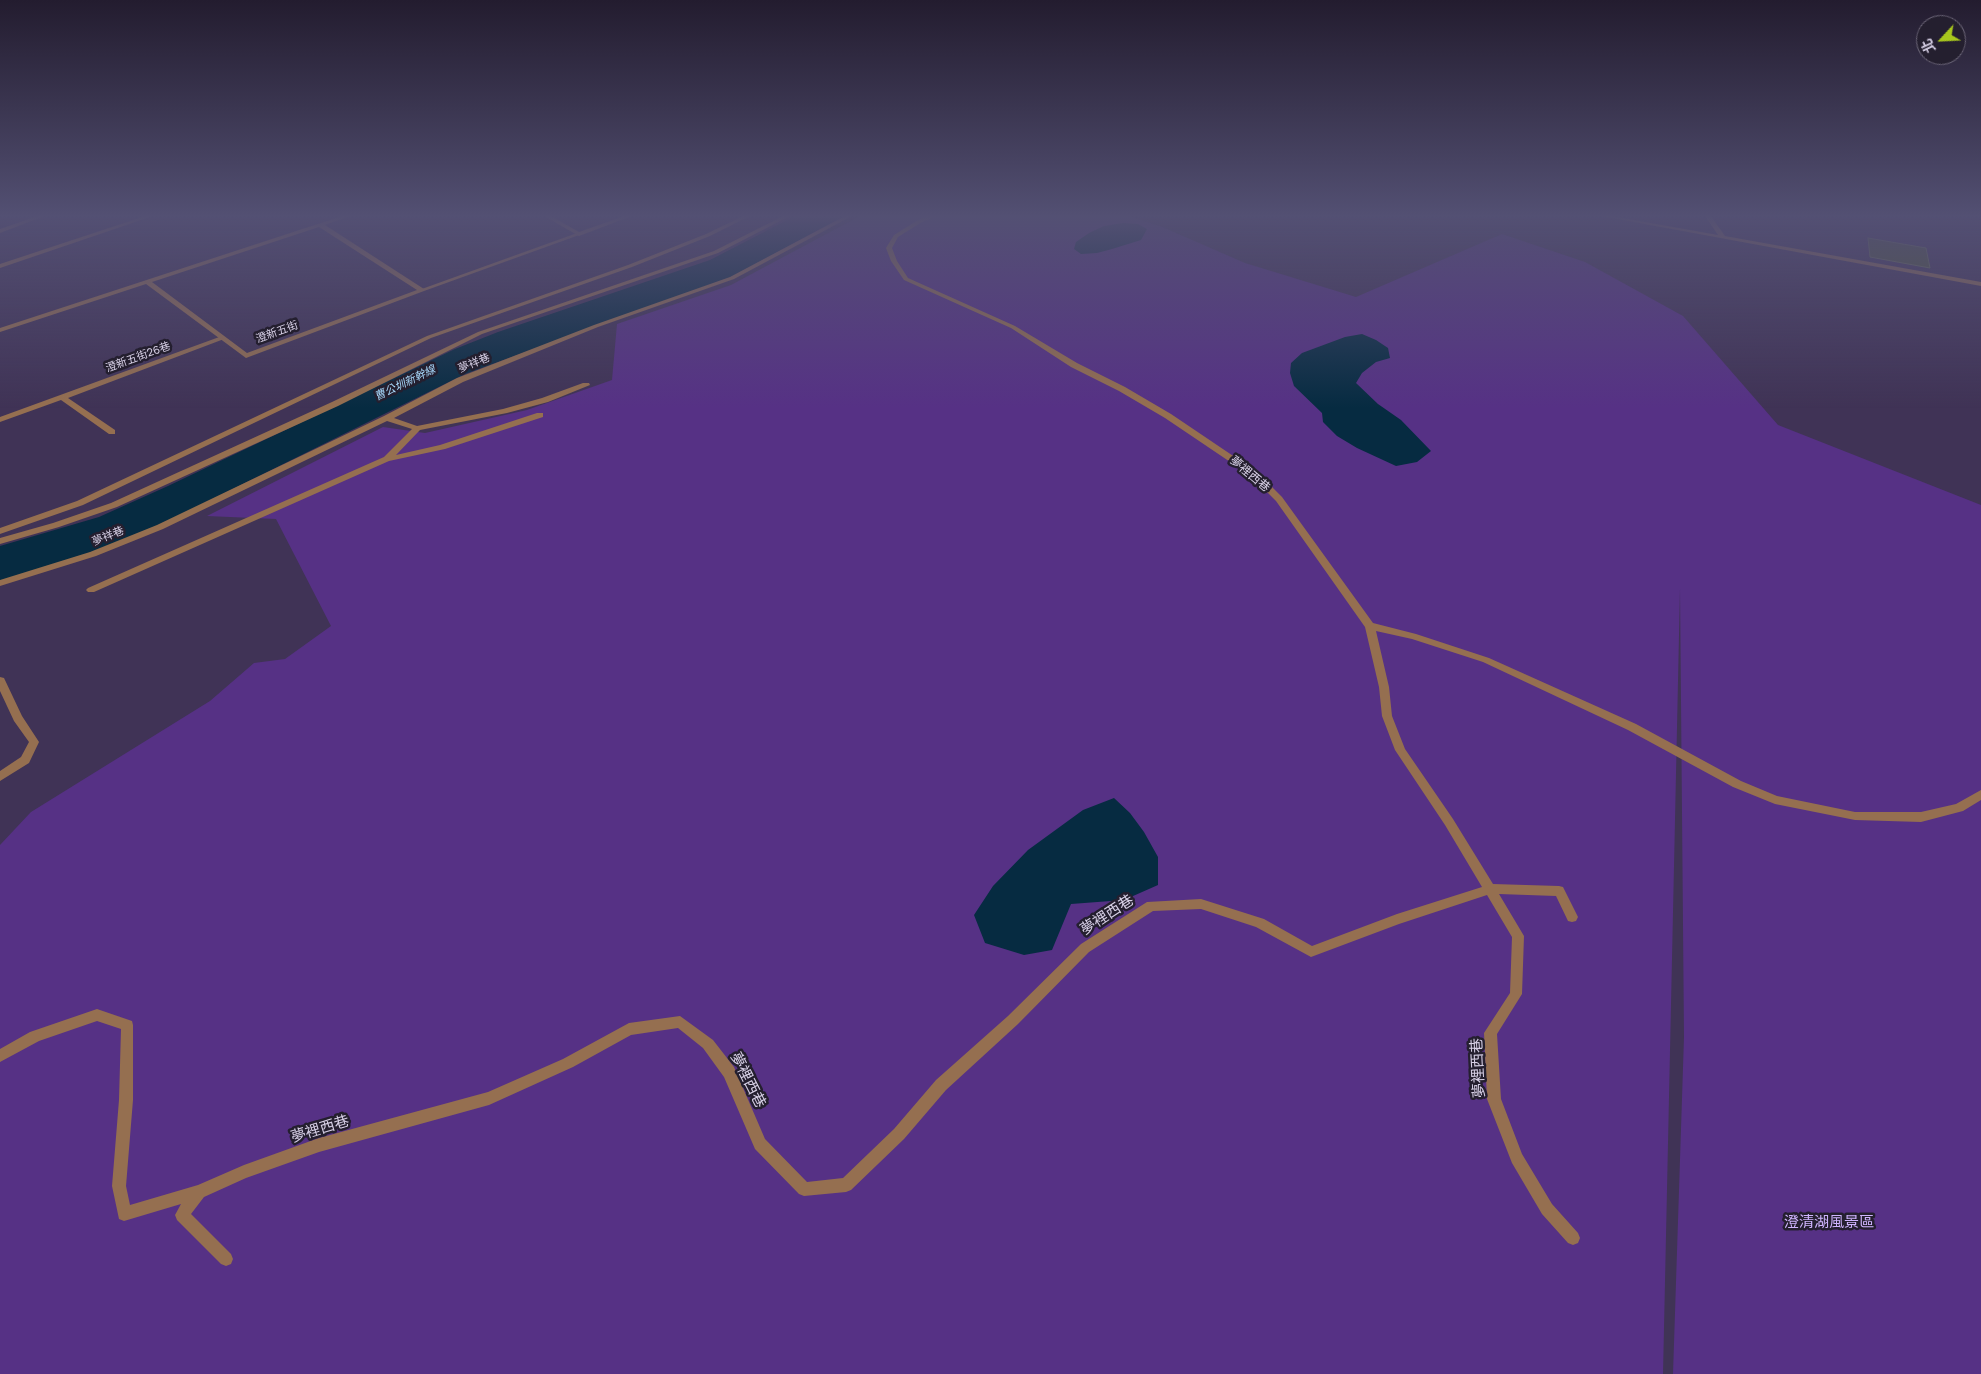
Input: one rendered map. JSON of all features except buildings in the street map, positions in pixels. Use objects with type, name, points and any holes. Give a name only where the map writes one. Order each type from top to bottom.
[{"type":"street","points":[[0,330],[153,280]]},
{"type":"street","points":[[406,280],[422,290],[450,280]]},
{"type":"street","points":[[0,531],[80,503],[430,337],[590,280]]},
{"type":"street","points":[[0,541],[56,525],[114,505],[334,404],[480,333],[634,280]]},
{"type":"street","name":"夢祥巷","points":[[0,583],[94,554],[160,527],[387,418],[460,380],[596,326],[726,280]]},
{"type":"street","name":"夢裡西巷","points":[[908,280],[1012,327],[1074,365],[1122,388],[1204,438],[1254,474],[1279,499],[1370,626],[1384,687],[1387,716],[1400,750],[1449,822],[1518,936],[1516,994],[1490,1032],[1494,1099],[1516,1158],[1548,1209],[1573,1238]]},
{"type":"street","points":[[1960,280],[1981,284]]},
{"type":"street","name":"澄新五街","points":[[147,282],[246,356],[422,290]]},
{"type":"street","name":"澄新五街26巷","points":[[0,420],[222,338]]},
{"type":"street","points":[[387,418],[417,428],[528,405],[586,385]]},
{"type":"street","points":[[62,397],[112,432]]},
{"type":"street","points":[[90,590],[387,459],[442,447],[540,415]]},
{"type":"street","points":[[387,459],[417,428]]},
{"type":"street","points":[[1370,626],[1413,636],[1486,660],[1632,727],[1702,766],[1775,800],[1855,816],[1921,817],[1959,808],[1981,794]]},
{"type":"street","points":[[0,681],[18,718],[34,742],[25,760],[0,777]]},
{"type":"street","name":"夢裡西巷","points":[[0,1056],[35,1036],[97,1015],[126,1025],[126,1100],[119,1186],[124,1214],[198,1192],[244,1172],[319,1145],[489,1098],[568,1063],[629,1028],[680,1022],[708,1044],[729,1072],[760,1144],[804,1189],[846,1185],[899,1134],[941,1085],[1013,1020],[1085,948],[1151,906],[1201,904],[1260,923],[1311,952],[1397,919],[1491,889],[1558,891],[1572,917]]},
{"type":"street","points":[[198,1192],[182,1215],[226,1259]]},
{"type":"green space","name":"澄清湖風景區","points":[[740,280],[1301,280],[1356,297],[1395,280],[1618,280],[1683,316],[1778,425],[1981,505],[1981,1374],[1673,1374],[1684,1037],[1680,589],[1663,1374],[0,1374],[0,845],[31,812],[210,701],[254,663],[285,659],[331,626],[276,519],[207,516],[383,427],[425,433],[527,410],[612,380],[617,324],[731,285]]},
{"type":"water","name":"曹公圳新幹線","points":[[651,280],[722,280],[465,374],[158,526],[95,551],[0,581],[0,546],[99,517],[455,349],[498,332]]},
{"type":"water","points":[[1362,334],[1388,348],[1390,358],[1376,362],[1362,373],[1356,383],[1378,404],[1401,420],[1431,451],[1417,462],[1396,466],[1357,448],[1337,436],[1323,422],[1322,413],[1294,386],[1290,373],[1291,363],[1302,353],[1345,337]]},
{"type":"water","points":[[1114,798],[1130,813],[1144,832],[1158,857],[1158,885],[1124,900],[1071,904],[1052,950],[1024,955],[985,943],[974,915],[993,886],[1028,850],[1083,810]]}]
